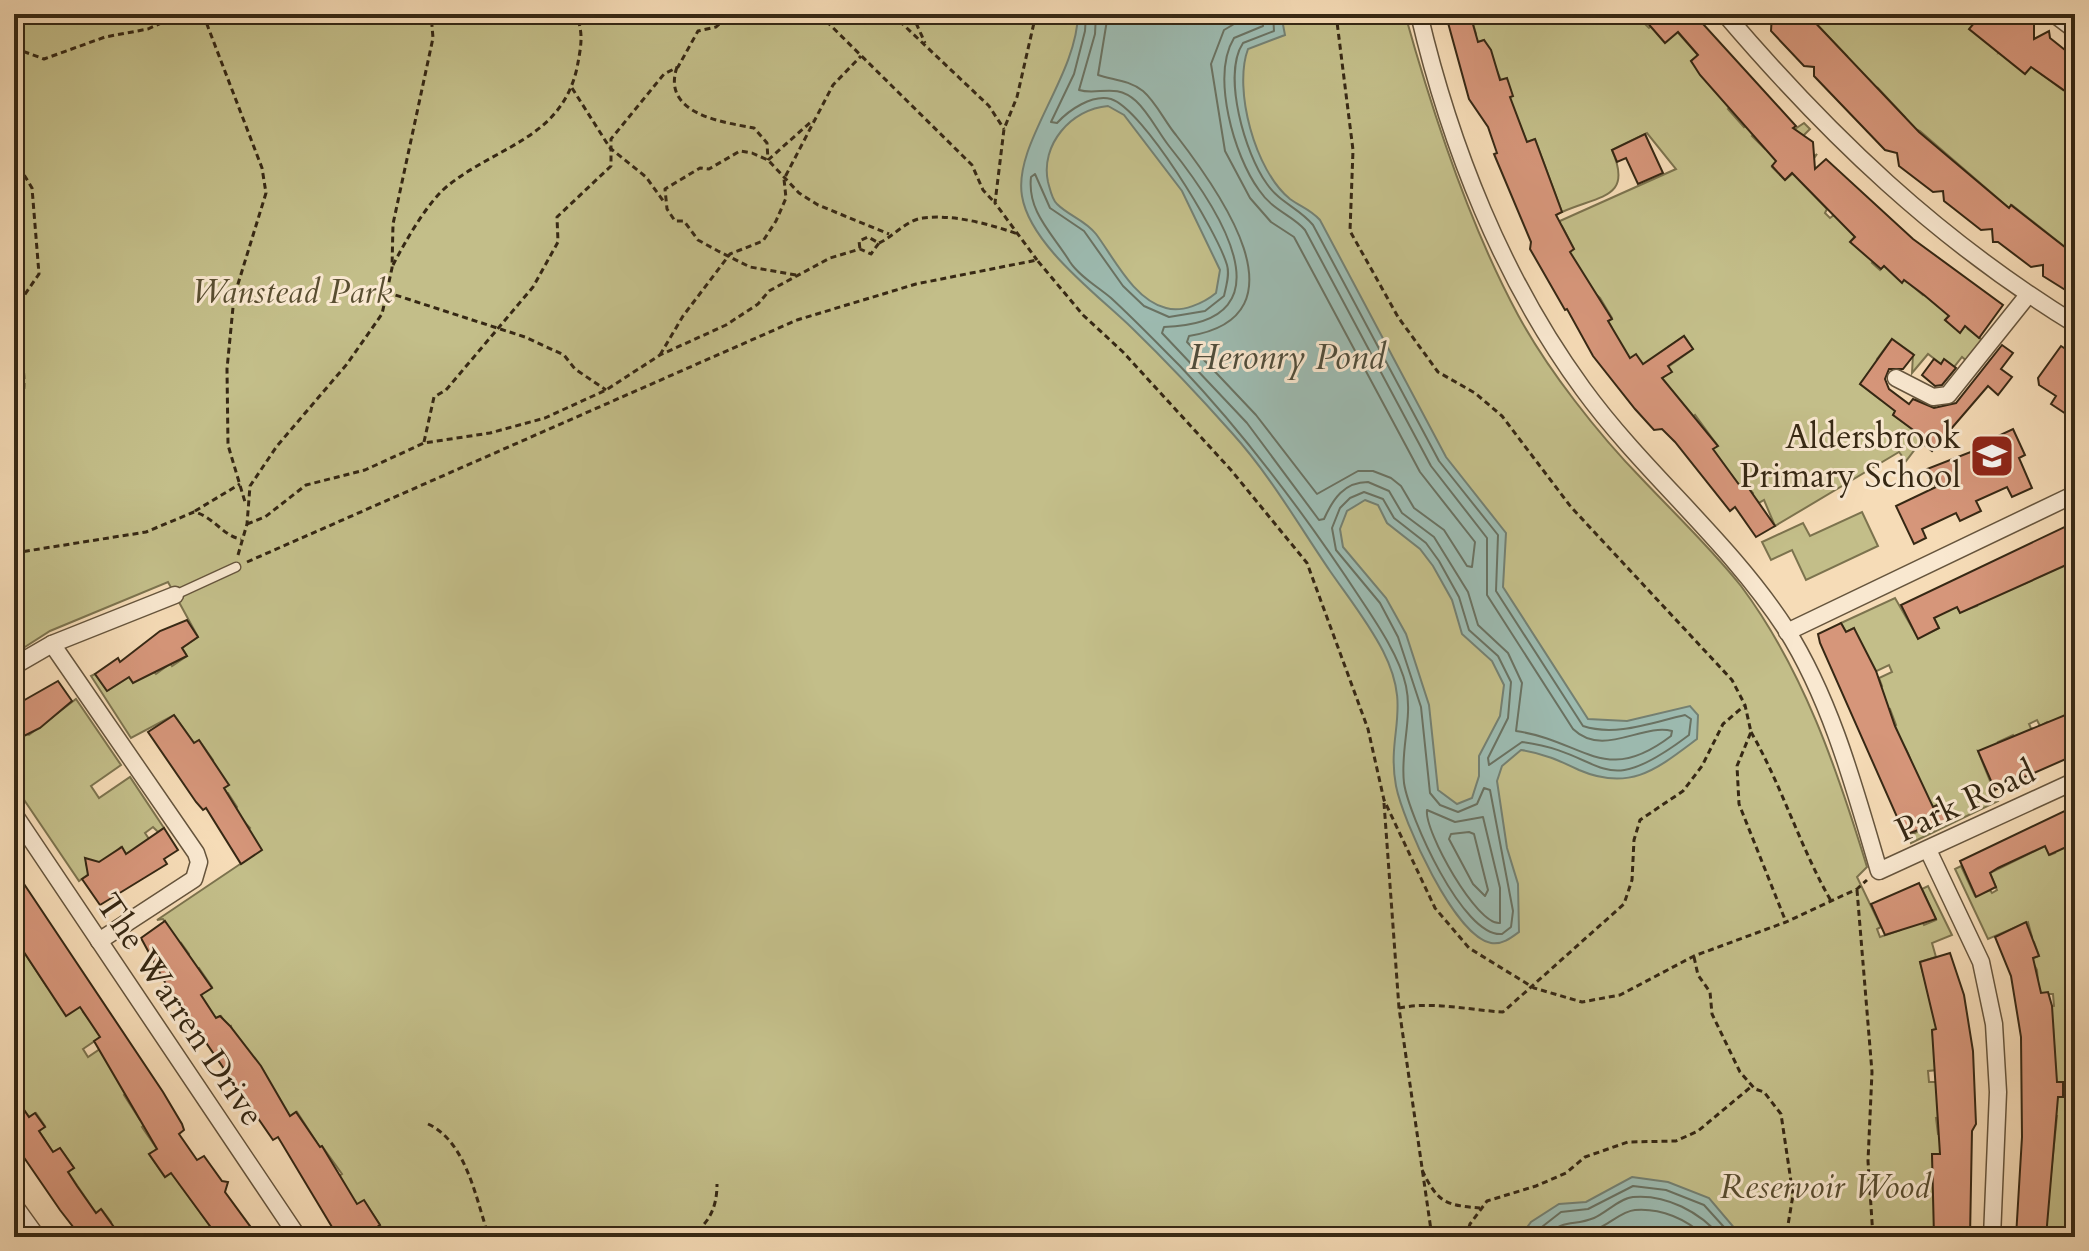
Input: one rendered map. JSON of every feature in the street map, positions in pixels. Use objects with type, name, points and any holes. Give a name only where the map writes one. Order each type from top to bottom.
[{"type":"street","points":[[1419,14],[1473,185],[1508,264],[1551,342],[1602,413],[1737,562],[1787,632],[1822,702],[1850,770],[1879,871]]},
{"type":"street","points":[[1725,14],[1775,72],[1888,187],[2028,295],[2075,324]]},
{"type":"street","points":[[2054,14],[2075,30]]},
{"type":"street","points":[[1896,378],[1933,397],[1948,395],[2028,295]]},
{"type":"street","points":[[1787,632],[2075,494]]},
{"type":"street","points":[[14,666],[52,644],[175,595]]},
{"type":"street","points":[[52,644],[199,862],[194,879],[99,941]]},
{"type":"street","name":"Park Road","points":[[1879,871],[2075,781]]},
{"type":"street","name":"The Warren Drive","points":[[14,814],[298,1237]]},
{"type":"street","points":[[1928,850],[1981,962],[1989,993],[1998,1092],[1992,1237]]},
{"type":"street","points":[[14,1205],[37,1237]]},
{"type":"lane","points":[[175,595],[236,567]]},
{"type":"path","points":[[14,48],[44,59],[105,37],[148,29],[181,14]]},
{"type":"path","points":[[203,14],[262,168],[266,193],[234,297],[227,369],[228,445],[246,506],[247,524],[236,567]]},
{"type":"path","points":[[392,268],[393,224],[433,38],[431,14]]},
{"type":"path","points":[[246,506],[250,486],[277,446],[347,364],[382,314],[392,268],[405,242],[448,185],[548,122],[571,95],[584,34],[576,14]]},
{"type":"path","points":[[730,14],[716,27],[698,31],[674,78],[678,98],[694,112],[713,120],[754,128],[767,143],[768,160]]},
{"type":"path","points":[[819,14],[893,83],[972,165],[983,190],[1083,315],[1123,352],[1231,470],[1307,563],[1368,729],[1384,800],[1399,1008],[1432,1237]]},
{"type":"path","points":[[892,14],[989,106],[1004,129]]},
{"type":"path","points":[[912,14],[926,46]]},
{"type":"path","points":[[995,203],[1004,129],[1017,97],[1036,14]]},
{"type":"path","points":[[1336,14],[1353,150],[1350,231],[1398,317],[1438,372],[1475,393],[1502,416],[1571,507],[1732,680],[1745,705],[1751,732],[1773,770],[1812,868],[1831,901]]},
{"type":"path","points":[[660,355],[683,316],[730,254],[763,241],[786,198],[784,179],[816,117],[833,85],[861,56]]},
{"type":"path","points":[[424,443],[434,397],[446,390],[533,287],[558,242],[557,217],[569,202],[611,166],[611,139],[624,120],[651,94],[664,74],[678,67]]},
{"type":"path","points":[[572,88],[610,148],[646,177],[675,221],[684,221],[692,227],[698,240],[750,267],[796,275]]},
{"type":"path","points":[[14,98],[14,142]]},
{"type":"path","points":[[768,160],[816,117]]},
{"type":"path","points":[[667,209],[665,189],[686,174],[700,168],[709,169],[740,151],[768,160],[784,179],[818,205],[889,234]]},
{"type":"path","points":[[14,158],[32,188],[39,274],[14,310]]},
{"type":"path","points":[[247,524],[265,517],[306,485],[365,470],[424,443],[490,433],[545,418],[606,390],[660,355],[726,325],[796,275],[830,258],[860,249],[871,254],[889,234],[922,218],[984,223],[1018,234]]},
{"type":"path","points":[[860,249],[859,241],[868,237],[879,243]]},
{"type":"path","points":[[236,567],[797,320],[916,284],[1007,263],[1037,260]]},
{"type":"path","points":[[386,292],[499,326],[564,355],[575,369],[606,390]]},
{"type":"path","points":[[14,324],[23,361],[22,401],[14,428]]},
{"type":"path","points":[[14,553],[146,532],[194,512],[240,484]]},
{"type":"path","points":[[194,512],[212,519],[235,538],[241,539]]},
{"type":"path","points":[[1399,1008],[1425,1003],[1463,1010],[1503,1012],[1534,988],[1624,904],[1640,820],[1683,791],[1702,766],[1723,724],[1745,705]]},
{"type":"path","points":[[1751,732],[1737,766],[1739,804],[1786,922]]},
{"type":"path","points":[[1384,800],[1435,908],[1451,930],[1469,948],[1534,988],[1582,1002],[1620,995],[1694,956],[1786,922],[1857,889],[1879,871]]},
{"type":"path","points":[[1857,889],[1872,1072],[1868,1161],[1873,1237]]},
{"type":"path","points":[[1694,956],[1698,975],[1710,992],[1712,1014],[1740,1072],[1752,1086],[1764,1092],[1781,1114],[1793,1195],[1788,1225],[1793,1237]]},
{"type":"path","points":[[1466,1237],[1480,1208],[1487,1201],[1566,1173],[1585,1157],[1628,1142],[1676,1141],[1698,1131],[1752,1086]]},
{"type":"path","points":[[428,1124],[447,1138],[464,1166],[489,1237]]},
{"type":"path","points":[[1421,1168],[1434,1194],[1445,1202],[1456,1207],[1480,1208]]},
{"type":"path","points":[[689,1237],[711,1216],[717,1200],[717,1184]]},
{"type":"green space","points":[[14,14],[1405,14],[1427,89],[1468,206],[1500,280],[1530,336],[1608,442],[1741,586],[1783,651],[1816,721],[1843,793],[1867,867],[1857,877],[1881,927],[1877,929],[1880,937],[1901,930],[1917,910],[1924,925],[1936,920],[1922,889],[1928,886],[1952,935],[1932,943],[1936,957],[1920,962],[1928,992],[1966,1026],[1932,1030],[1937,1070],[1928,1071],[1929,1082],[1936,1082],[1950,1117],[1936,1118],[1938,1134],[1969,1131],[1947,1154],[1932,1155],[1937,1229],[1934,1237],[375,1237],[367,1234],[380,1225],[364,1201],[347,1211],[329,1183],[342,1174],[322,1146],[310,1154],[319,1146],[297,1112],[277,1125],[273,1095],[266,1075],[233,1034],[231,1026],[218,1034],[226,1024],[221,1016],[216,1018],[195,999],[212,987],[199,968],[183,978],[189,954],[181,943],[171,950],[171,931],[163,919],[157,920],[261,850],[244,833],[250,828],[234,811],[237,807],[228,793],[213,796],[229,785],[206,765],[213,760],[199,740],[194,743],[174,715],[131,738],[91,676],[95,674],[107,691],[129,677],[133,683],[151,668],[156,674],[167,666],[164,660],[167,658],[172,666],[187,656],[182,648],[198,637],[168,582],[50,631],[14,654]]},
{"type":"green space","points":[[1479,14],[1647,14],[1649,17],[1643,22],[1649,28],[1663,16],[1698,55],[1691,61],[1710,85],[1729,98],[1738,100],[1728,109],[1744,127],[1757,116],[1765,124],[1752,136],[1765,149],[1804,123],[1810,129],[1772,167],[1785,180],[1817,154],[1799,180],[1827,209],[1825,213],[1830,218],[1834,215],[1862,228],[1851,241],[1887,245],[1872,263],[1880,270],[1885,264],[1902,282],[1915,268],[1910,284],[1923,295],[1933,284],[1959,303],[1945,320],[1960,332],[1975,314],[1978,316],[1968,329],[1985,342],[1968,362],[1962,357],[1954,367],[1945,360],[1941,364],[1928,354],[1912,373],[1913,354],[1892,339],[1877,359],[1885,365],[1875,364],[1860,384],[1881,400],[1900,405],[1893,415],[1914,430],[1929,410],[1915,399],[1938,403],[1930,412],[1938,419],[1906,461],[1899,452],[1775,526],[1764,500],[1742,513],[1753,493],[1745,483],[1740,486],[1712,450],[1717,445],[1695,415],[1671,433],[1658,381],[1671,372],[1668,367],[1693,349],[1684,336],[1641,372],[1625,361],[1606,332],[1612,328],[1608,321],[1612,318],[1600,298],[1556,259],[1574,249],[1562,226],[1542,229],[1676,169],[1647,133],[1612,150],[1619,178],[1610,193],[1562,212],[1535,139],[1527,142],[1484,40],[1457,49],[1476,34],[1471,17]]},
{"type":"green space","points":[[1807,14],[1981,14],[1970,29],[2001,43],[2021,18],[2025,21],[1999,53],[2051,42],[2036,70],[2063,90],[2075,73],[2075,255],[2012,205],[2009,208],[1920,131],[1900,122],[1905,117],[1878,88],[1837,65],[1847,56]]},
{"type":"green space","points":[[1862,512],[1878,546],[1806,580],[1792,550],[1771,560],[1762,542],[1803,523],[1810,536]]},
{"type":"green space","points":[[2075,560],[2075,714],[2062,717],[2050,727],[2047,722],[2040,726],[2037,720],[2029,724],[2039,746],[2017,743],[2013,735],[1998,742],[2006,761],[1978,751],[1998,801],[1911,843],[1909,836],[1926,827],[1929,831],[1947,819],[1914,817],[1914,779],[1909,757],[1897,737],[1887,729],[1896,725],[1890,709],[1881,712],[1870,692],[1882,686],[1879,678],[1892,672],[1889,665],[1864,677],[1854,628],[1846,632],[1841,623],[1895,598],[1918,638],[1939,628],[1924,597],[1956,605],[1960,612],[1977,606],[1973,596],[2022,579],[2024,584]]},
{"type":"green space","points":[[76,699],[121,765],[91,786],[99,798],[130,777],[164,828],[158,832],[153,827],[145,833],[149,839],[127,855],[121,847],[99,867],[91,860],[86,864],[90,873],[79,881],[14,785],[14,730],[29,735]]},
{"type":"green space","points":[[2069,836],[2075,847],[2075,1237],[2053,1237],[2053,1230],[2047,1230],[2046,1222],[2057,1116],[2025,1116],[2047,1097],[2063,1097],[2063,1082],[2026,1082],[2056,1077],[2053,1027],[2020,1012],[2054,1006],[2053,994],[2039,994],[2037,970],[2031,959],[2039,956],[2034,942],[2005,952],[2032,937],[2028,922],[1988,939],[1955,869],[1961,866],[1975,896],[1990,890],[1992,893],[1997,890],[1990,873],[2045,846],[2050,855],[2055,853],[2051,844]]},
{"type":"green space","points":[[14,937],[47,987],[96,997],[99,1001],[83,1012],[102,1036],[83,1049],[88,1057],[100,1049],[125,1091],[135,1087],[124,1095],[140,1120],[147,1123],[142,1127],[157,1149],[149,1154],[165,1177],[174,1171],[174,1176],[218,1237],[113,1237],[111,1222],[102,1210],[96,1213],[68,1172],[74,1168],[60,1148],[53,1152],[39,1131],[45,1126],[36,1113],[29,1117],[14,1099],[19,1090],[14,1083]]},
{"type":"water","name":"Heronry Pond","points":[[1078,14],[1281,14],[1285,35],[1248,49],[1244,66],[1245,107],[1257,150],[1278,186],[1290,199],[1320,220],[1446,457],[1506,533],[1503,587],[1588,719],[1627,721],[1690,706],[1698,715],[1697,739],[1656,768],[1628,778],[1597,776],[1544,755],[1521,750],[1502,766],[1497,781],[1507,848],[1518,884],[1519,932],[1506,940],[1491,943],[1477,936],[1447,899],[1419,849],[1396,786],[1394,750],[1398,705],[1392,672],[1364,620],[1246,449],[1157,353],[1051,251],[1028,214],[1022,196],[1027,154],[1068,61]],"holes":[[[1108,106],[1124,115],[1182,191],[1220,270],[1216,293],[1199,303],[1172,309],[1155,304],[1126,277],[1092,229],[1052,197],[1047,168],[1054,142],[1061,131],[1082,114]],[[1365,500],[1378,505],[1387,523],[1420,549],[1433,566],[1452,600],[1462,634],[1492,661],[1504,685],[1500,716],[1479,756],[1479,776],[1472,798],[1457,804],[1438,790],[1429,705],[1406,634],[1386,598],[1343,547],[1340,529],[1347,511]]]},
{"type":"water","points":[[1632,1177],[1668,1182],[1709,1198],[1742,1237],[1520,1237],[1531,1222],[1559,1204],[1586,1202]]},
{"type":"building","points":[[1470,14],[1478,42],[1484,40],[1491,50],[1500,80],[1507,78],[1513,96],[1510,97],[1527,142],[1535,139],[1562,212],[1556,215],[1574,249],[1570,252],[1612,319],[1608,321],[1630,358],[1636,354],[1643,364],[1684,336],[1693,349],[1668,366],[1672,372],[1662,378],[1718,446],[1713,449],[1740,486],[1745,483],[1775,526],[1756,537],[1735,507],[1730,511],[1675,442],[1662,429],[1654,430],[1593,356],[1530,249],[1531,242],[1494,154],[1497,153],[1488,127],[1469,99],[1447,19]]},
{"type":"building","points":[[1652,14],[1694,14],[1796,126],[1793,128],[1813,142],[1815,169],[1826,159],[1913,239],[2003,305],[1979,338],[1965,326],[1960,333],[1945,320],[1949,316],[1924,295],[1904,280],[1902,283],[1884,266],[1881,269],[1850,242],[1855,237],[1792,173],[1785,180],[1772,166],[1776,161],[1700,75],[1691,61],[1698,55],[1678,32],[1665,43],[1645,20]]},
{"type":"building","points":[[1772,14],[1807,14],[1919,132],[2009,208],[2011,205],[2075,255],[2075,296],[2043,276],[2043,265],[2031,267],[1998,242],[1993,242],[1992,229],[1981,230],[1944,201],[1943,191],[1933,192],[1899,166],[1897,153],[1885,150],[1814,76],[1814,67],[1804,66],[1771,31]]},
{"type":"building","points":[[1966,14],[2020,14],[2022,22],[2034,20],[2034,39],[2049,31],[2050,38],[2075,58],[2075,98],[2031,67],[2025,74],[1969,29],[1975,22]]},
{"type":"building","points":[[1645,134],[1663,173],[1638,184],[1626,158],[1617,162],[1612,150]]},
{"type":"building","points":[[1892,339],[1914,355],[1903,369],[1889,369],[1885,379],[1889,389],[1909,404],[1913,399],[1934,408],[1956,403],[2002,345],[2013,353],[2001,369],[2012,377],[1998,395],[1988,386],[1932,451],[1921,442],[1924,438],[1893,415],[1895,411],[1860,384]]},
{"type":"building","points":[[2061,346],[2075,355],[2075,420],[2051,404],[2056,396],[2039,385],[2038,378]]},
{"type":"building","points":[[1934,359],[1941,364],[1944,359],[1956,368],[1942,385],[1935,386],[1922,375]]},
{"type":"building","points":[[2013,429],[2025,455],[2019,458],[2032,488],[2012,497],[2007,487],[1976,501],[1981,511],[1960,521],[1956,513],[1922,529],[1926,538],[1914,544],[1896,506],[1936,487],[1927,469],[1981,448],[1979,445]]},
{"type":"building","points":[[2075,522],[2075,561],[1960,613],[1957,607],[1934,618],[1939,628],[1918,639],[1901,605]]},
{"type":"building","points":[[187,620],[198,637],[182,648],[187,656],[133,683],[129,677],[107,691],[95,674],[118,658],[120,662],[160,631]]},
{"type":"building","points":[[1841,623],[1846,632],[1854,628],[1876,671],[1895,726],[1933,807],[1937,805],[1941,813],[1956,818],[1928,832],[1926,827],[1905,835],[1820,643],[1818,634]]},
{"type":"building","points":[[58,681],[72,701],[40,728],[22,737],[14,725],[14,706]]},
{"type":"building","points":[[2075,711],[2075,755],[1995,790],[1978,751]]},
{"type":"building","points":[[174,715],[194,743],[199,740],[229,785],[224,788],[262,850],[241,864],[206,808],[203,810],[196,802],[148,732]]},
{"type":"building","points":[[2075,806],[2075,843],[2049,855],[2045,846],[1998,868],[1990,873],[1996,887],[1976,897],[1960,861]]},
{"type":"building","points":[[164,828],[178,850],[164,859],[167,864],[100,905],[82,879],[88,875],[85,858],[99,862],[122,847],[126,854]]},
{"type":"building","points":[[14,869],[163,1092],[182,1124],[184,1130],[179,1134],[197,1160],[204,1156],[222,1181],[228,1182],[225,1192],[258,1237],[218,1237],[171,1173],[165,1177],[149,1154],[157,1149],[94,1041],[100,1037],[80,1007],[66,1016],[14,937]]},
{"type":"building","points":[[1919,883],[1936,919],[1885,935],[1871,904]]},
{"type":"building","points":[[165,921],[212,988],[201,995],[216,1018],[220,1016],[230,1026],[261,1066],[290,1116],[296,1112],[322,1146],[357,1204],[364,1200],[380,1225],[371,1231],[375,1237],[338,1237],[278,1137],[273,1140],[167,986],[141,938]]},
{"type":"building","points":[[2026,922],[2039,956],[2033,958],[2041,993],[2048,992],[2052,1006],[2057,1082],[2063,1082],[2063,1097],[2058,1097],[2046,1237],[2016,1237],[2022,1137],[2021,1037],[2011,976],[1995,937]]},
{"type":"building","points":[[1950,953],[1964,995],[1973,1051],[1976,1124],[1972,1131],[1970,1237],[1934,1237],[1932,1154],[1940,1154],[1932,1030],[1936,1029],[1920,962]]},
{"type":"building","points":[[14,1095],[29,1117],[35,1113],[45,1127],[39,1131],[53,1152],[60,1148],[74,1168],[68,1172],[77,1186],[96,1213],[101,1209],[121,1237],[81,1237],[60,1210],[14,1143]]},
{"type":"place","name":"Aldersbrook Primary School","points":[[1992,456]]},
{"type":"park label","name":"Wanstead Park","points":[[292,291]]},
{"type":"park label","name":"Reservoir Wood","points":[[1825,1186]]}]
